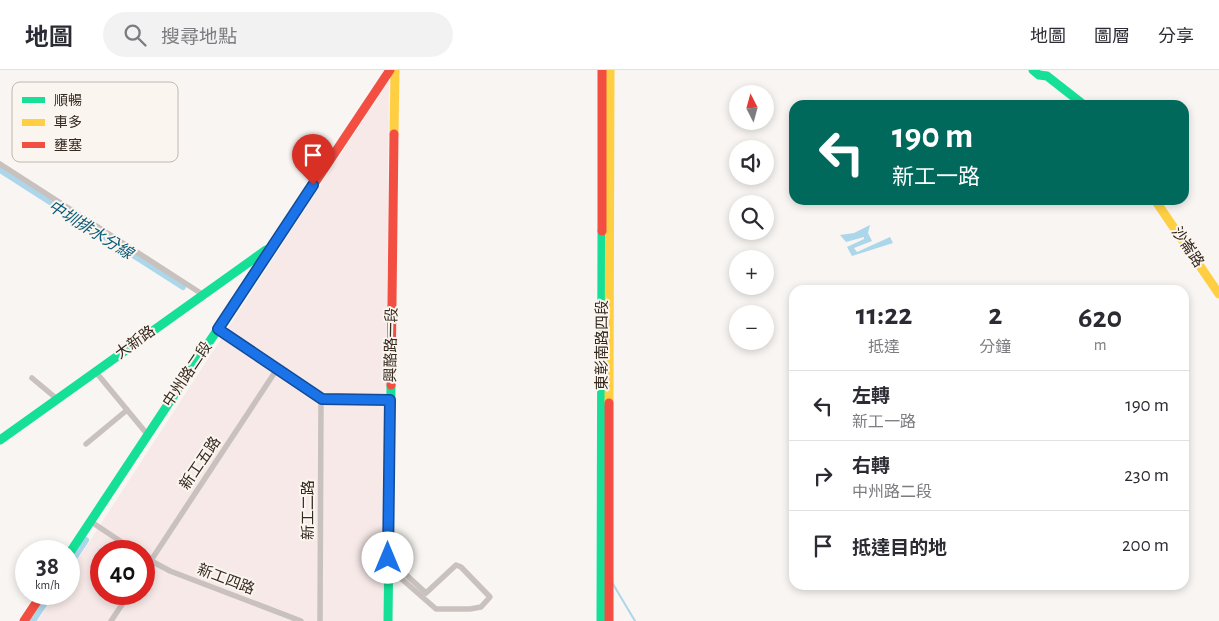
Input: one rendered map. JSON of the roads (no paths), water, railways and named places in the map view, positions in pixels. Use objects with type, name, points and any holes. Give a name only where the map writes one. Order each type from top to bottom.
[{"type":"street","name":"中州路二段","points":[[78,540],[271,246],[390,70]]},
{"type":"street","name":"興酪路一段","points":[[388,621],[395,70]]},
{"type":"street","name":"東彰南路四段","points":[[601,621],[602,70]]},
{"type":"street","name":"東彰南路四段","points":[[609,621],[610,70]]},
{"type":"street","points":[[1033,70],[1039,75],[1047,76],[1078,100]]},
{"type":"street","points":[[0,164],[202,294]]},
{"type":"street","name":"沙崙路","points":[[1158,205],[1219,294]]},
{"type":"street","name":"大新路","points":[[0,440],[271,246]]},
{"type":"street","points":[[218,329],[322,399],[390,400]]},
{"type":"street","name":"新工五路","points":[[155,553],[277,369]]},
{"type":"street","points":[[95,371],[147,434]]},
{"type":"street","points":[[32,378],[57,399]]},
{"type":"street","name":"新工二路","points":[[320,621],[322,399]]},
{"type":"street","points":[[86,444],[127,410]]},
{"type":"street","points":[[90,521],[119,540]]},
{"type":"street","points":[[388,563],[426,593],[456,565],[461,567],[490,597],[480,607],[470,609],[436,609],[388,563]]},
{"type":"street","name":"新工四路","points":[[155,564],[170,572],[301,621]]},
{"type":"street","points":[[24,621],[35,605]]},
{"type":"street","points":[[111,621],[122,605]]},
{"type":"water","points":[[870,225],[868,233],[872,241],[854,248],[857,252],[890,237],[893,243],[852,256],[847,247],[864,239],[864,237],[846,242],[840,235],[854,233]]},
{"type":"waterway","name":"中圳排水分線","points":[[0,170],[183,287]]},
{"type":"waterway","points":[[80,549],[86,540]]},
{"type":"waterway","points":[[613,584],[635,621]]},
{"type":"waterway","points":[[33,621],[44,605]]}]
